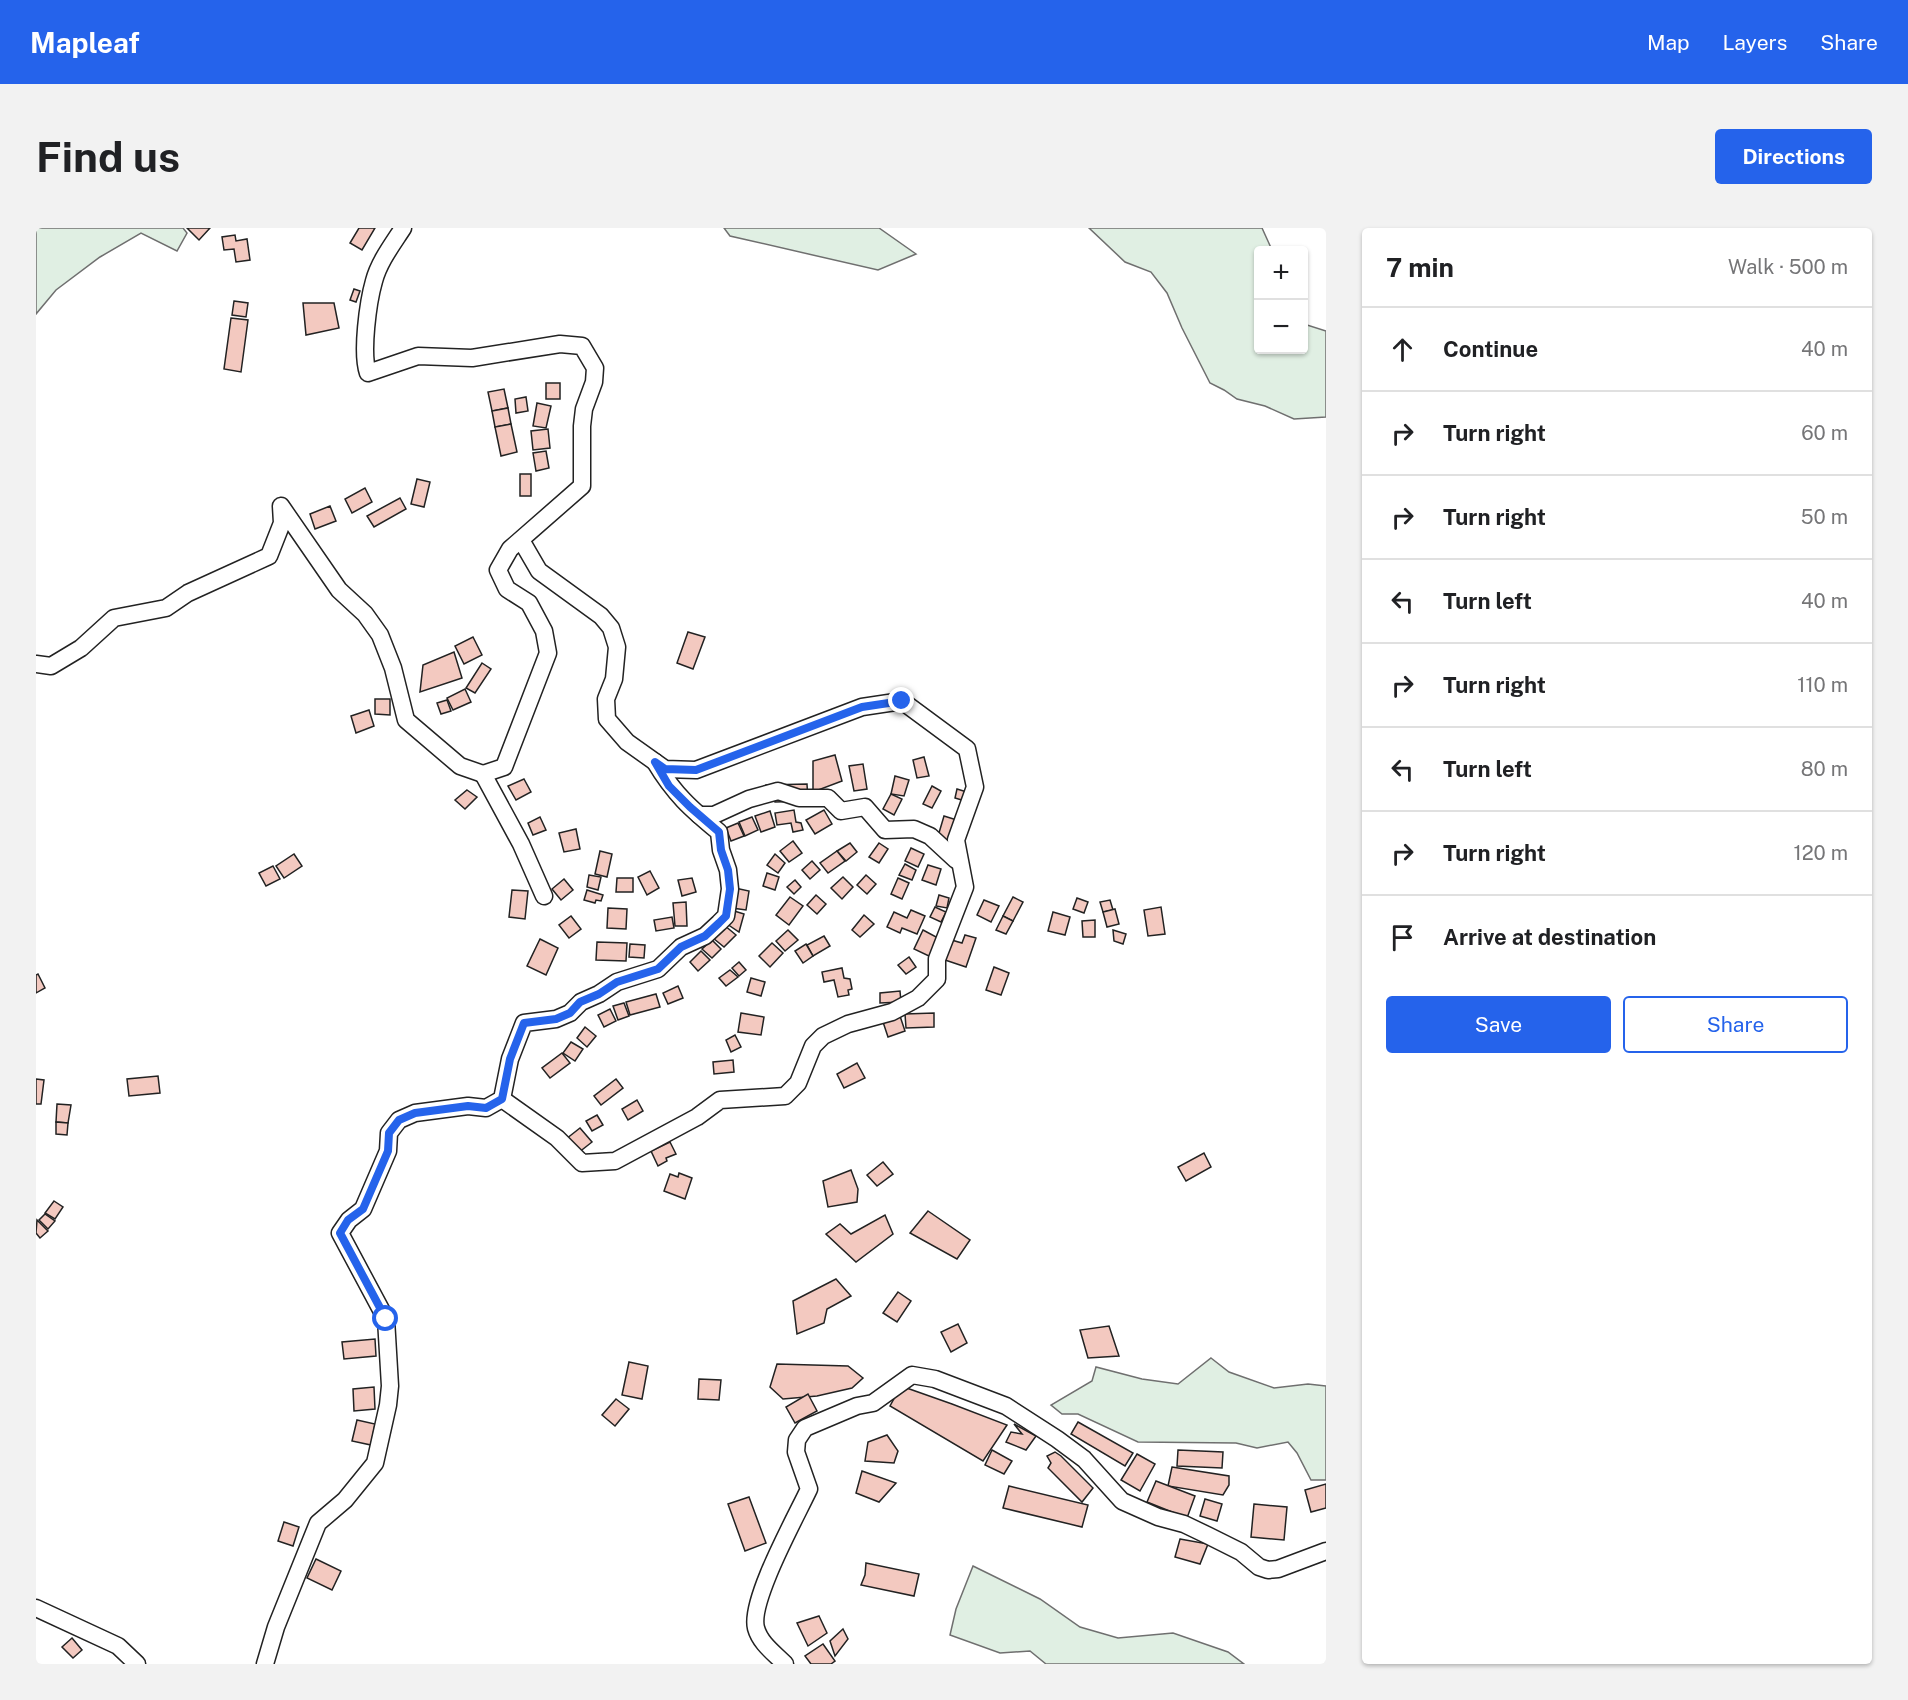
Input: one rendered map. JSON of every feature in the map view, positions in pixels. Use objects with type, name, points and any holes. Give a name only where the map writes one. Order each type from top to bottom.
[{"type":"street","points":[[36,664],[51,666],[81,648],[114,618],[166,608],[188,593],[269,556],[282,523],[281,506],[339,590],[365,614],[380,635],[393,668],[406,720],[460,766],[483,774],[504,767],[548,653],[544,631],[529,603],[507,588],[498,570],[510,549],[582,486],[582,426],[584,409],[594,382],[595,368],[582,346],[560,344],[472,358],[418,356],[368,373],[364,362],[374,280],[382,261],[403,228]]},
{"type":"street","points":[[502,1099],[557,1138],[582,1163],[615,1161],[697,1117],[720,1100],[785,1096],[798,1083],[813,1046],[823,1036],[848,1024],[892,1012],[918,998],[937,979],[937,959],[965,886],[956,840],[975,787],[967,749],[902,701],[862,707],[696,770],[665,769],[627,742],[607,719],[606,699],[614,679],[617,647],[611,628],[594,610],[539,571],[521,540]]},
{"type":"street","points":[[265,1664],[276,1627],[318,1523],[345,1500],[375,1463],[390,1386],[386,1319],[340,1233],[348,1220],[363,1209],[388,1151],[389,1133],[399,1120],[415,1113],[468,1106],[486,1108],[502,1099],[510,1059],[524,1023],[556,1019],[570,1013],[580,1002],[599,994],[617,982],[658,969],[681,947],[705,936],[726,916],[730,889],[719,832],[669,786],[655,762]]},
{"type":"street","points":[[483,774],[521,844],[544,896]]},
{"type":"street","points":[[699,815],[714,815],[749,799],[778,791],[800,798],[828,798],[841,810],[865,807],[885,830],[914,829],[930,836],[956,860]]},
{"type":"street","points":[[785,1664],[761,1641],[755,1626],[760,1596],[809,1490],[796,1452],[797,1440],[805,1428],[857,1406],[873,1403],[912,1375],[934,1379],[1006,1406],[1084,1459],[1122,1501],[1158,1517],[1184,1524],[1209,1536],[1241,1552],[1258,1567],[1268,1570],[1278,1569],[1326,1551]]},
{"type":"street","points":[[36,1608],[118,1646],[137,1664]]},
{"type":"green space","points":[[36,228],[183,228],[187,233],[177,251],[141,233],[100,257],[56,290],[36,314]]},
{"type":"green space","points":[[724,228],[879,228],[916,254],[878,270],[730,236]]},
{"type":"green space","points":[[1089,228],[1262,228],[1270,246],[1254,246],[1254,354],[1308,354],[1308,325],[1326,331],[1326,417],[1294,419],[1265,406],[1237,399],[1210,383],[1167,293],[1151,272],[1125,262]]},
{"type":"green space","points":[[1211,1358],[1229,1372],[1274,1388],[1308,1384],[1326,1386],[1326,1480],[1311,1480],[1297,1453],[1288,1442],[1257,1448],[1236,1443],[1138,1442],[1078,1414],[1062,1414],[1051,1405],[1092,1381],[1096,1367],[1142,1379],[1178,1384]]},
{"type":"green space","points":[[973,1566],[1040,1599],[1080,1627],[1118,1638],[1173,1633],[1228,1652],[1244,1664],[1046,1664],[1030,1651],[1000,1653],[950,1635],[956,1609]]},
{"type":"building","points":[[187,228],[210,228],[199,240]]},
{"type":"building","points":[[359,228],[375,228],[362,250],[350,243]]},
{"type":"building","points":[[235,235],[236,241],[247,239],[250,260],[236,262],[234,249],[224,250],[222,237]]},
{"type":"building","points":[[354,289],[360,291],[356,302],[350,300]]},
{"type":"building","points":[[234,301],[248,303],[246,317],[232,315]]},
{"type":"building","points":[[303,303],[334,303],[339,328],[306,335]]},
{"type":"building","points":[[231,318],[248,320],[241,372],[224,369]]},
{"type":"building","points":[[546,383],[560,383],[560,399],[546,399]]},
{"type":"building","points":[[504,389],[508,408],[492,411],[488,392]]},
{"type":"building","points":[[526,397],[528,411],[516,413],[515,399]]},
{"type":"building","points":[[537,403],[551,406],[546,428],[533,426]]},
{"type":"building","points":[[508,408],[511,424],[495,427],[492,411]]},
{"type":"building","points":[[511,424],[517,452],[501,456],[495,427]]},
{"type":"building","points":[[548,429],[550,448],[533,450],[531,431]]},
{"type":"building","points":[[546,451],[549,468],[536,471],[533,453]]},
{"type":"building","points":[[520,474],[531,474],[531,496],[520,496]]},
{"type":"building","points":[[417,479],[430,482],[424,507],[411,504]]},
{"type":"building","points":[[365,488],[372,502],[352,513],[345,499]]},
{"type":"building","points":[[400,498],[406,509],[374,527],[367,516]]},
{"type":"building","points":[[330,506],[336,521],[315,529],[310,514]]},
{"type":"building","points":[[688,632],[705,637],[693,669],[677,663]]},
{"type":"building","points":[[473,637],[482,655],[464,664],[455,646]]},
{"type":"building","points":[[454,652],[462,678],[420,692],[423,665]]},
{"type":"building","points":[[482,663],[491,669],[475,693],[466,688]]},
{"type":"building","points":[[465,689],[471,702],[453,710],[447,698]]},
{"type":"building","points":[[375,699],[390,699],[390,715],[375,714]]},
{"type":"building","points":[[447,700],[451,711],[441,714],[437,703]]},
{"type":"building","points":[[369,710],[374,726],[356,733],[351,716]]},
{"type":"building","points":[[835,755],[842,781],[813,792],[813,761]]},
{"type":"building","points":[[924,757],[929,776],[917,778],[913,760]]},
{"type":"building","points":[[863,764],[867,789],[854,791],[849,766]]},
{"type":"building","points":[[895,776],[909,780],[904,796],[891,794]]},
{"type":"building","points":[[524,779],[531,792],[516,800],[508,786]]},
{"type":"building","points":[[807,784],[808,801],[775,802],[774,795],[766,796],[766,785]]},
{"type":"building","points":[[932,786],[941,791],[932,808],[923,804]]},
{"type":"building","points":[[957,789],[967,792],[965,801],[955,798]]},
{"type":"building","points":[[467,790],[477,797],[465,809],[455,800]]},
{"type":"building","points":[[891,794],[902,799],[894,815],[883,809]]},
{"type":"building","points":[[794,810],[796,822],[801,823],[803,830],[793,832],[791,823],[777,825],[775,813]]},
{"type":"building","points":[[824,810],[832,824],[815,834],[806,820]]},
{"type":"building","points":[[770,811],[775,827],[761,832],[755,816]]},
{"type":"building","points":[[944,816],[960,821],[952,848],[936,843]]},
{"type":"building","points":[[540,817],[546,830],[533,835],[528,823]]},
{"type":"building","points":[[752,817],[758,830],[745,836],[739,822]]},
{"type":"building","points":[[738,823],[744,836],[731,841],[726,828]]},
{"type":"building","points":[[576,829],[580,849],[564,852],[559,833]]},
{"type":"building","points":[[793,841],[802,853],[789,862],[780,851]]},
{"type":"building","points":[[850,843],[857,852],[846,861],[837,851]]},
{"type":"building","points":[[879,843],[888,849],[879,863],[869,857]]},
{"type":"building","points":[[911,848],[924,854],[918,867],[905,861]]},
{"type":"building","points":[[600,851],[612,854],[607,877],[595,874]]},
{"type":"building","points":[[837,851],[845,861],[828,873],[820,863]]},
{"type":"building","points":[[294,854],[302,866],[284,878],[276,866]]},
{"type":"building","points":[[775,854],[785,863],[778,873],[767,865]]},
{"type":"building","points":[[812,861],[820,870],[810,879],[802,870]]},
{"type":"building","points":[[905,864],[916,870],[912,880],[899,875]]},
{"type":"building","points":[[928,865],[941,869],[936,885],[922,880]]},
{"type":"building","points":[[273,866],[280,879],[266,886],[259,873]]},
{"type":"building","points":[[650,871],[659,888],[647,895],[638,877]]},
{"type":"building","points":[[767,873],[779,877],[775,890],[763,886]]},
{"type":"building","points":[[589,875],[601,877],[598,890],[587,887]]},
{"type":"building","points":[[866,875],[876,884],[867,894],[857,885]]},
{"type":"building","points":[[843,877],[853,887],[842,899],[831,888]]},
{"type":"building","points":[[617,878],[633,878],[633,892],[616,892]]},
{"type":"building","points":[[692,878],[696,892],[682,896],[678,880]]},
{"type":"building","points":[[898,878],[909,883],[902,899],[891,894]]},
{"type":"building","points":[[564,879],[573,890],[561,900],[552,889]]},
{"type":"building","points":[[795,880],[801,887],[794,894],[787,887]]},
{"type":"building","points":[[735,888],[749,891],[746,910],[732,908]]},
{"type":"building","points":[[512,890],[528,891],[525,919],[509,917]]},
{"type":"building","points":[[587,890],[603,895],[601,901],[596,900],[595,903],[584,900]]},
{"type":"building","points":[[816,895],[826,904],[817,914],[807,905]]},
{"type":"building","points":[[939,895],[949,898],[947,908],[936,906]]},
{"type":"building","points":[[790,897],[803,906],[789,925],[776,915]]},
{"type":"building","points":[[1013,897],[1023,902],[1013,921],[1003,916]]},
{"type":"building","points":[[1077,898],[1088,902],[1084,913],[1073,909]]},
{"type":"building","points":[[984,900],[999,906],[991,922],[977,915]]},
{"type":"building","points":[[1110,900],[1113,910],[1103,912],[1100,902]]},
{"type":"building","points":[[686,902],[687,926],[675,926],[673,903]]},
{"type":"building","points":[[935,907],[946,912],[941,922],[930,917]]},
{"type":"building","points":[[1161,907],[1165,934],[1148,936],[1144,910]]},
{"type":"building","points":[[608,908],[627,909],[626,929],[607,928]]},
{"type":"building","points":[[1115,909],[1119,924],[1107,927],[1103,912]]},
{"type":"building","points":[[731,910],[744,914],[739,932],[727,924]]},
{"type":"building","points":[[911,910],[925,916],[917,934],[902,928],[900,933],[887,927],[894,912],[907,918]]},
{"type":"building","points":[[1053,912],[1070,917],[1065,935],[1048,931]]},
{"type":"building","points":[[864,915],[874,924],[860,937],[852,930]]},
{"type":"building","points":[[571,916],[581,929],[569,938],[559,925]]},
{"type":"building","points":[[1003,916],[1013,921],[1006,934],[996,930]]},
{"type":"building","points":[[672,917],[674,928],[656,931],[654,920]]},
{"type":"building","points":[[1095,920],[1095,937],[1083,937],[1082,921]]},
{"type":"building","points":[[724,925],[736,935],[724,947],[713,938]]},
{"type":"building","points":[[788,930],[798,940],[785,951],[776,941]]},
{"type":"building","points":[[923,930],[940,939],[931,957],[914,949]]},
{"type":"building","points":[[1113,930],[1126,934],[1123,944],[1114,941]]},
{"type":"building","points":[[965,935],[976,938],[966,967],[942,959],[948,939],[962,943]]},
{"type":"building","points":[[824,936],[830,946],[813,956],[807,945]]},
{"type":"building","points":[[540,939],[558,948],[546,975],[527,966]]},
{"type":"building","points":[[712,940],[721,949],[712,958],[702,949]]},
{"type":"building","points":[[597,942],[627,943],[626,961],[596,960]]},
{"type":"building","points":[[772,943],[783,953],[770,967],[759,956]]},
{"type":"building","points":[[630,944],[645,945],[644,958],[629,957]]},
{"type":"building","points":[[806,944],[813,956],[803,963],[795,951]]},
{"type":"building","points":[[701,951],[710,960],[698,971],[690,962]]},
{"type":"building","points":[[909,957],[916,967],[906,974],[898,965]]},
{"type":"building","points":[[739,962],[746,970],[739,976],[732,968]]},
{"type":"building","points":[[994,967],[1009,973],[1001,995],[986,990]]},
{"type":"building","points":[[842,968],[844,978],[850,979],[852,989],[848,990],[849,995],[838,997],[834,980],[824,982],[822,972]]},
{"type":"building","points":[[730,970],[738,977],[726,986],[719,978]]},
{"type":"building","points":[[38,974],[45,988],[36,993],[36,975]]},
{"type":"building","points":[[751,978],[765,982],[761,996],[747,992]]},
{"type":"building","points":[[678,986],[683,998],[668,1004],[663,993]]},
{"type":"building","points":[[900,991],[901,1002],[880,1003],[880,993]]},
{"type":"building","points":[[656,994],[660,1007],[630,1015],[626,1002]]},
{"type":"building","points":[[624,1003],[629,1016],[618,1020],[613,1006]]},
{"type":"building","points":[[610,1009],[616,1021],[604,1027],[598,1015]]},
{"type":"building","points":[[741,1013],[764,1017],[761,1035],[738,1032]]},
{"type":"building","points":[[934,1013],[934,1027],[906,1028],[905,1014]]},
{"type":"building","points":[[900,1016],[905,1031],[888,1037],[883,1022]]},
{"type":"building","points":[[585,1027],[596,1036],[587,1047],[577,1038]]},
{"type":"building","points":[[735,1035],[741,1047],[731,1052],[726,1040]]},
{"type":"building","points":[[571,1042],[583,1049],[575,1061],[563,1053]]},
{"type":"building","points":[[562,1053],[570,1063],[550,1078],[542,1068]]},
{"type":"building","points":[[733,1060],[734,1072],[714,1074],[713,1062]]},
{"type":"building","points":[[857,1063],[865,1078],[844,1088],[837,1074]]},
{"type":"building","points":[[158,1076],[160,1093],[129,1096],[127,1079]]},
{"type":"building","points":[[36,1079],[44,1080],[41,1104],[36,1104]]},
{"type":"building","points":[[616,1079],[623,1088],[601,1105],[594,1096]]},
{"type":"building","points":[[637,1100],[643,1111],[628,1120],[622,1109]]},
{"type":"building","points":[[57,1104],[71,1105],[68,1123],[56,1122]]},
{"type":"building","points":[[597,1115],[603,1125],[592,1131],[586,1121]]},
{"type":"building","points":[[56,1122],[68,1123],[67,1135],[56,1134]]},
{"type":"building","points":[[580,1128],[592,1142],[578,1153],[566,1139]]},
{"type":"building","points":[[670,1142],[676,1154],[666,1158],[667,1161],[658,1166],[651,1151]]},
{"type":"building","points":[[1204,1153],[1211,1167],[1186,1181],[1178,1167]]},
{"type":"building","points":[[883,1162],[893,1174],[877,1186],[867,1175]]},
{"type":"building","points":[[851,1170],[858,1189],[857,1202],[828,1207],[823,1181]]},
{"type":"building","points":[[679,1173],[692,1178],[685,1199],[664,1191],[670,1174],[678,1177]]},
{"type":"building","points":[[54,1201],[63,1207],[55,1219],[45,1213]]},
{"type":"building","points":[[928,1211],[970,1240],[957,1259],[910,1233]]},
{"type":"building","points":[[45,1214],[55,1221],[48,1229],[39,1220]]},
{"type":"building","points":[[885,1215],[893,1234],[856,1262],[826,1234],[840,1224],[851,1234]]},
{"type":"building","points":[[37,1220],[48,1231],[40,1238],[36,1233]]},
{"type":"building","points":[[836,1279],[851,1296],[827,1309],[824,1323],[797,1334],[793,1301]]},
{"type":"building","points":[[898,1292],[911,1301],[897,1322],[883,1313]]},
{"type":"building","points":[[958,1324],[967,1343],[951,1352],[941,1332]]},
{"type":"building","points":[[1109,1326],[1119,1356],[1088,1358],[1080,1330]]},
{"type":"building","points":[[375,1339],[376,1356],[344,1359],[342,1342]]},
{"type":"building","points":[[629,1362],[648,1366],[642,1399],[622,1395]]},
{"type":"building","points":[[777,1364],[848,1366],[863,1378],[852,1388],[817,1396],[783,1399],[770,1387]]},
{"type":"building","points":[[699,1379],[721,1380],[719,1400],[698,1399]]},
{"type":"building","points":[[901,1386],[1007,1425],[983,1461],[890,1406]]},
{"type":"building","points":[[374,1387],[375,1409],[354,1411],[353,1389]]},
{"type":"building","points":[[808,1394],[817,1411],[795,1423],[786,1407]]},
{"type":"building","points":[[616,1399],[629,1409],[615,1426],[602,1415]]},
{"type":"building","points":[[357,1420],[375,1424],[371,1445],[352,1441]]},
{"type":"building","points":[[1078,1422],[1133,1453],[1125,1466],[1071,1434]]},
{"type":"building","points":[[1014,1424],[1036,1436],[1026,1450],[1006,1442],[1011,1432],[1022,1434]]},
{"type":"building","points":[[887,1435],[898,1451],[894,1463],[865,1461],[868,1442]]},
{"type":"building","points":[[992,1450],[1012,1461],[1004,1474],[985,1465]]},
{"type":"building","points":[[1178,1450],[1223,1452],[1222,1468],[1177,1466]]},
{"type":"building","points":[[1055,1452],[1093,1488],[1082,1502],[1048,1468],[1051,1463],[1047,1456]]},
{"type":"building","points":[[1137,1454],[1155,1464],[1140,1491],[1121,1480]]},
{"type":"building","points":[[1172,1467],[1229,1476],[1229,1485],[1223,1495],[1168,1486]]},
{"type":"building","points":[[862,1471],[896,1483],[879,1502],[856,1493]]},
{"type":"building","points":[[1156,1481],[1195,1496],[1187,1518],[1147,1502]]},
{"type":"building","points":[[1326,1484],[1326,1508],[1311,1512],[1305,1490]]},
{"type":"building","points":[[1009,1486],[1088,1505],[1082,1527],[1003,1508]]},
{"type":"building","points":[[749,1497],[766,1543],[745,1551],[728,1504]]},
{"type":"building","points":[[1205,1499],[1222,1504],[1217,1521],[1200,1516]]},
{"type":"building","points":[[1254,1504],[1287,1507],[1284,1540],[1251,1537]]},
{"type":"building","points":[[284,1522],[299,1527],[293,1546],[278,1541]]},
{"type":"building","points":[[1180,1539],[1208,1544],[1200,1564],[1175,1557]]},
{"type":"building","points":[[316,1559],[341,1571],[332,1590],[307,1578]]},
{"type":"building","points":[[866,1563],[919,1574],[914,1596],[861,1585]]},
{"type":"building","points":[[819,1616],[827,1633],[808,1646],[797,1623]]},
{"type":"building","points":[[843,1629],[848,1639],[835,1656],[830,1641]]},
{"type":"building","points":[[72,1638],[82,1650],[73,1658],[62,1647]]},
{"type":"building","points":[[823,1644],[835,1661],[831,1664],[811,1664],[805,1656]]},
{"type":"route","points":[[386,1319],[340,1233],[348,1220],[363,1209],[388,1151],[389,1133],[399,1120],[415,1113],[468,1106],[486,1108],[502,1099],[510,1059],[524,1023],[556,1019],[570,1013],[580,1002],[599,994],[617,982],[658,969],[681,947],[705,936],[726,916],[730,889],[719,832],[669,786],[655,762],[665,769],[696,770],[862,707],[902,701]]}]
